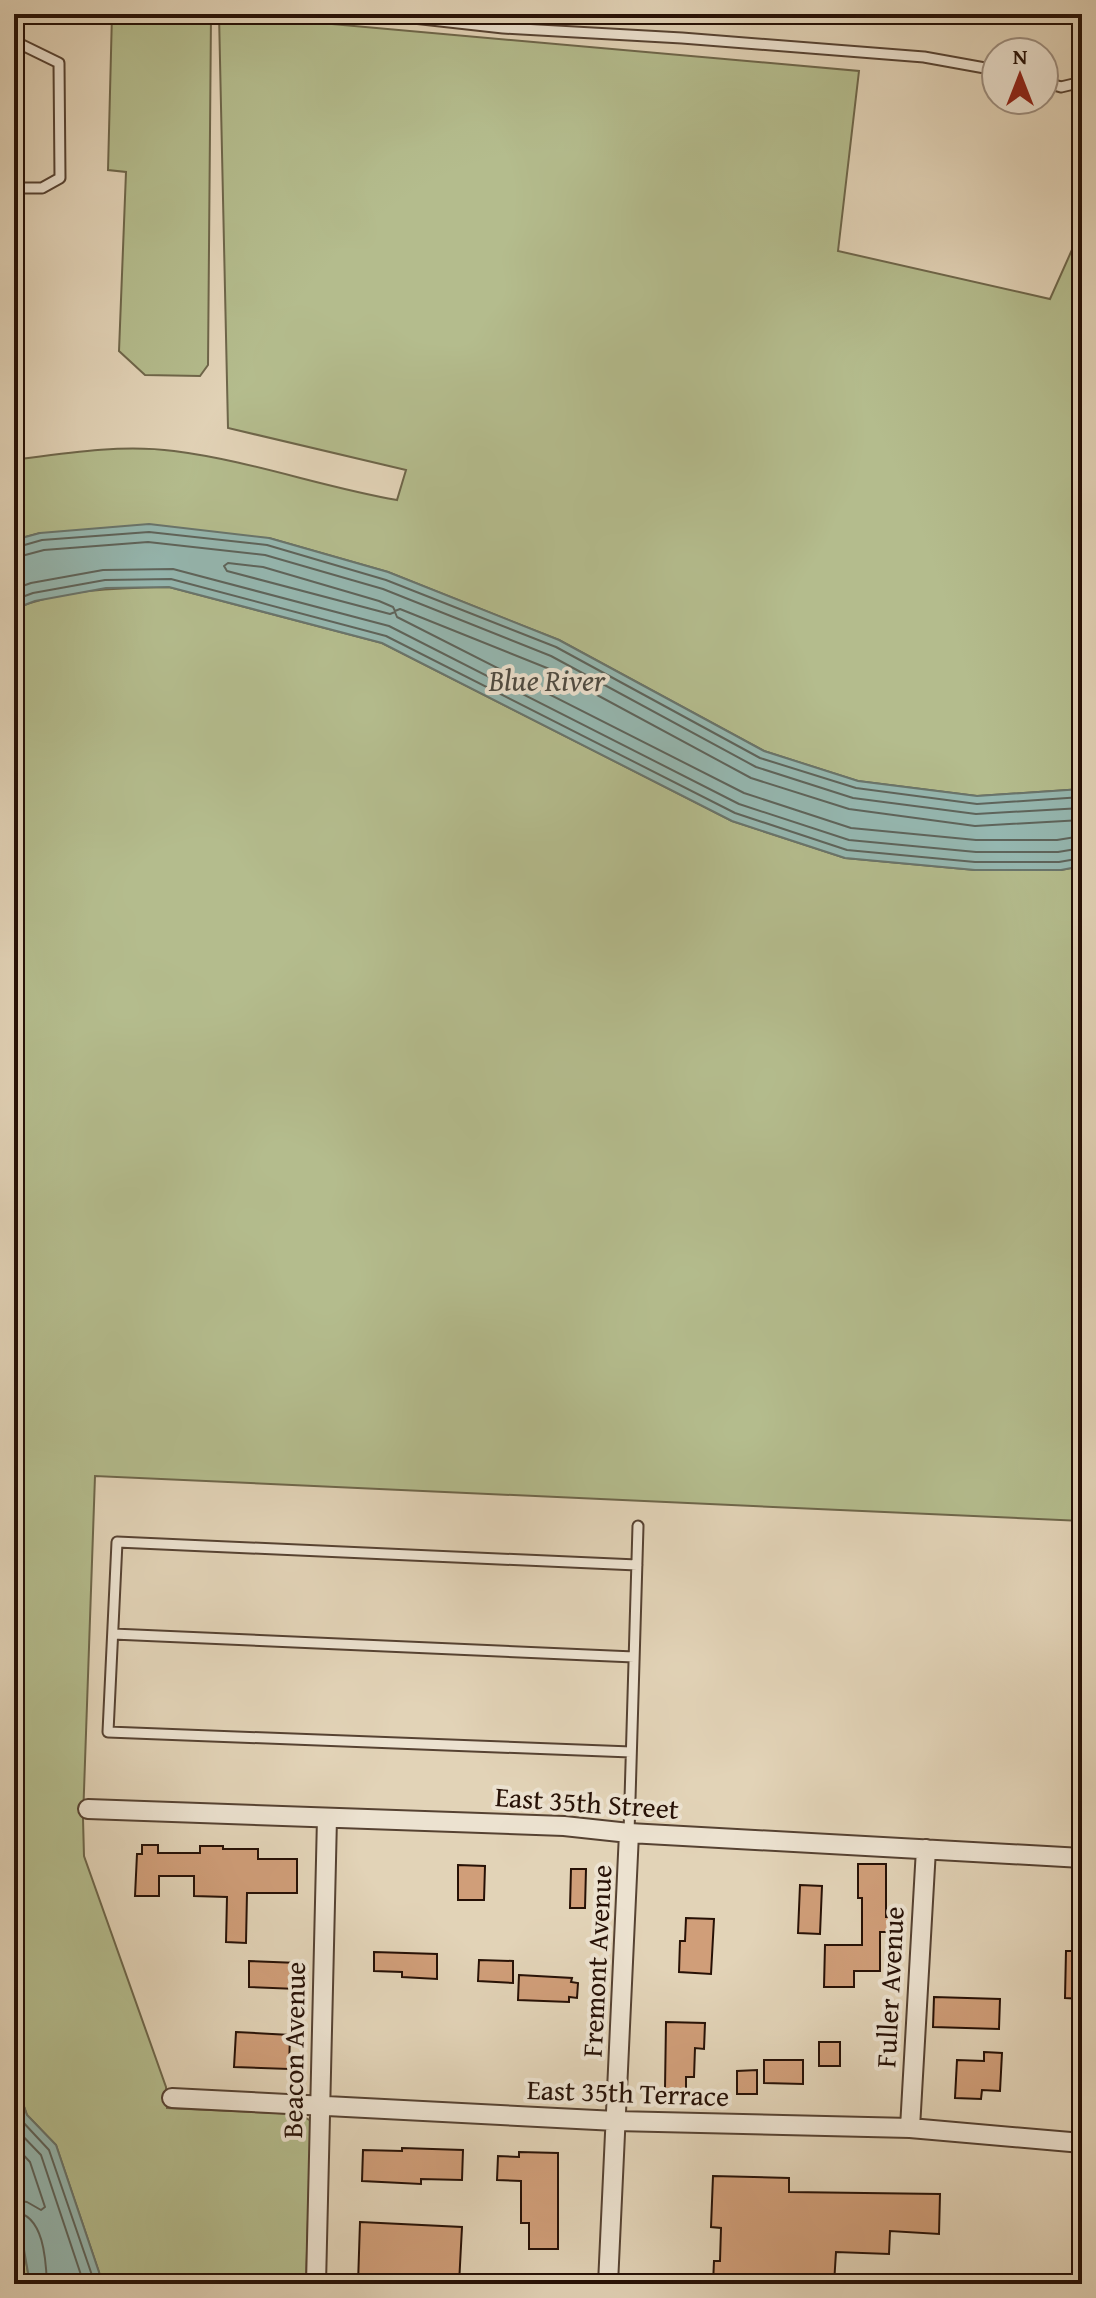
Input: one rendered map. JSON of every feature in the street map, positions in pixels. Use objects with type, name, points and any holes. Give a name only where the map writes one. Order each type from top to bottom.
[{"type":"street","name":"East 35th Street","points":[[88,1809],[564,1826],[629,1833],[1082,1858]]},
{"type":"street","name":"Beacon Avenue","points":[[316,2284],[327,1818]]},
{"type":"street","name":"Fremont Avenue","points":[[608,2284],[629,1833]]},
{"type":"street","name":"Fuller Avenue","points":[[910,2128],[926,1849]]},
{"type":"street","name":"East 35th Terrace","points":[[172,2098],[616,2121],[910,2128],[1082,2143]]},
{"type":"lane","points":[[377,14],[503,28],[924,57],[980,67]]},
{"type":"lane","points":[[14,41],[59,63],[60,178],[42,188],[14,188]]},
{"type":"lane","points":[[1060,87],[1082,82]]},
{"type":"lane","points":[[629,1833],[638,1526]]},
{"type":"lane","points":[[631,1752],[108,1732],[117,1542],[637,1565]]},
{"type":"lane","points":[[113,1634],[634,1657]]},
{"type":"green space","points":[[112,14],[211,14],[208,365],[200,376],[145,375],[119,351],[126,172],[108,170]]},
{"type":"green space","points":[[219,14],[859,71],[838,251],[1050,299],[1075,243],[1082,245],[1082,789],[977,796],[858,781],[764,751],[559,640],[388,572],[269,538],[40,533],[14,540],[14,460],[74,452],[134,448],[203,455],[397,500],[406,470],[228,428]]},
{"type":"green space","points":[[169,587],[382,643],[732,821],[845,858],[975,870],[1061,870],[1082,866],[1082,1521],[95,1476],[84,1856],[166,2087],[167,2108],[299,2114],[311,2121],[306,2284],[103,2284],[56,2145],[27,2115],[14,2078],[14,609],[71,594]]},
{"type":"green space","points":[[14,2222],[23,2244],[30,2284],[14,2284]]},
{"type":"water","name":"Blue River","points":[[149,524],[269,538],[388,572],[559,640],[764,751],[858,781],[977,796],[1082,789],[1082,866],[1061,870],[975,870],[845,858],[732,821],[382,643],[169,587],[106,588],[35,601],[14,609],[14,540],[40,533]]},
{"type":"water","points":[[14,2078],[27,2115],[56,2145],[103,2284],[30,2284],[23,2244],[14,2222]]},
{"type":"building","points":[[142,1845],[158,1845],[158,1853],[200,1853],[200,1846],[223,1846],[223,1849],[258,1849],[258,1859],[297,1859],[297,1893],[247,1893],[246,1943],[226,1942],[227,1897],[194,1896],[194,1876],[159,1876],[159,1896],[135,1896],[137,1854],[142,1854]]},
{"type":"building","points":[[858,1864],[886,1864],[886,1917],[891,1917],[891,1932],[880,1932],[880,1971],[854,1971],[854,1987],[824,1987],[825,1945],[862,1945]]},
{"type":"building","points":[[458,1865],[485,1866],[484,1900],[458,1900]]},
{"type":"building","points":[[571,1869],[586,1869],[585,1908],[570,1908]]},
{"type":"building","points":[[800,1885],[822,1886],[820,1934],[798,1933]]},
{"type":"building","points":[[686,1918],[714,1919],[711,1974],[679,1972],[680,1941],[685,1941]]},
{"type":"building","points":[[1066,1951],[1082,1951],[1082,1999],[1065,1998]]},
{"type":"building","points":[[374,1952],[437,1954],[437,1979],[402,1977],[402,1972],[374,1971]]},
{"type":"building","points":[[479,1960],[513,1961],[513,1983],[478,1981]]},
{"type":"building","points":[[249,1961],[298,1963],[297,1989],[249,1987]]},
{"type":"building","points":[[519,1975],[572,1978],[571,1982],[578,1983],[577,1998],[569,1997],[569,2002],[518,2000]]},
{"type":"building","points":[[934,1997],[1000,1999],[999,2029],[933,2027]]},
{"type":"building","points":[[666,2022],[705,2023],[704,2049],[695,2048],[694,2077],[686,2077],[686,2090],[665,2089]]},
{"type":"building","points":[[236,2032],[290,2035],[289,2069],[234,2067]]},
{"type":"building","points":[[819,2042],[840,2042],[840,2066],[819,2066]]},
{"type":"building","points":[[984,2052],[1002,2053],[1000,2091],[982,2090],[981,2099],[955,2098],[957,2060],[984,2061]]},
{"type":"building","points":[[764,2060],[803,2060],[803,2084],[764,2083]]},
{"type":"building","points":[[757,2070],[757,2094],[737,2094],[737,2071]]},
{"type":"building","points":[[402,2148],[463,2150],[462,2180],[421,2179],[421,2184],[362,2181],[363,2150],[402,2151]]},
{"type":"building","points":[[519,2152],[558,2153],[558,2249],[529,2249],[529,2223],[521,2223],[521,2181],[497,2180],[498,2156],[519,2157]]},
{"type":"building","points":[[713,2176],[789,2178],[789,2192],[940,2194],[939,2234],[890,2231],[889,2254],[836,2252],[834,2284],[713,2284],[714,2261],[720,2261],[721,2228],[711,2227]]},
{"type":"building","points":[[360,2222],[462,2227],[459,2284],[358,2284]]}]
